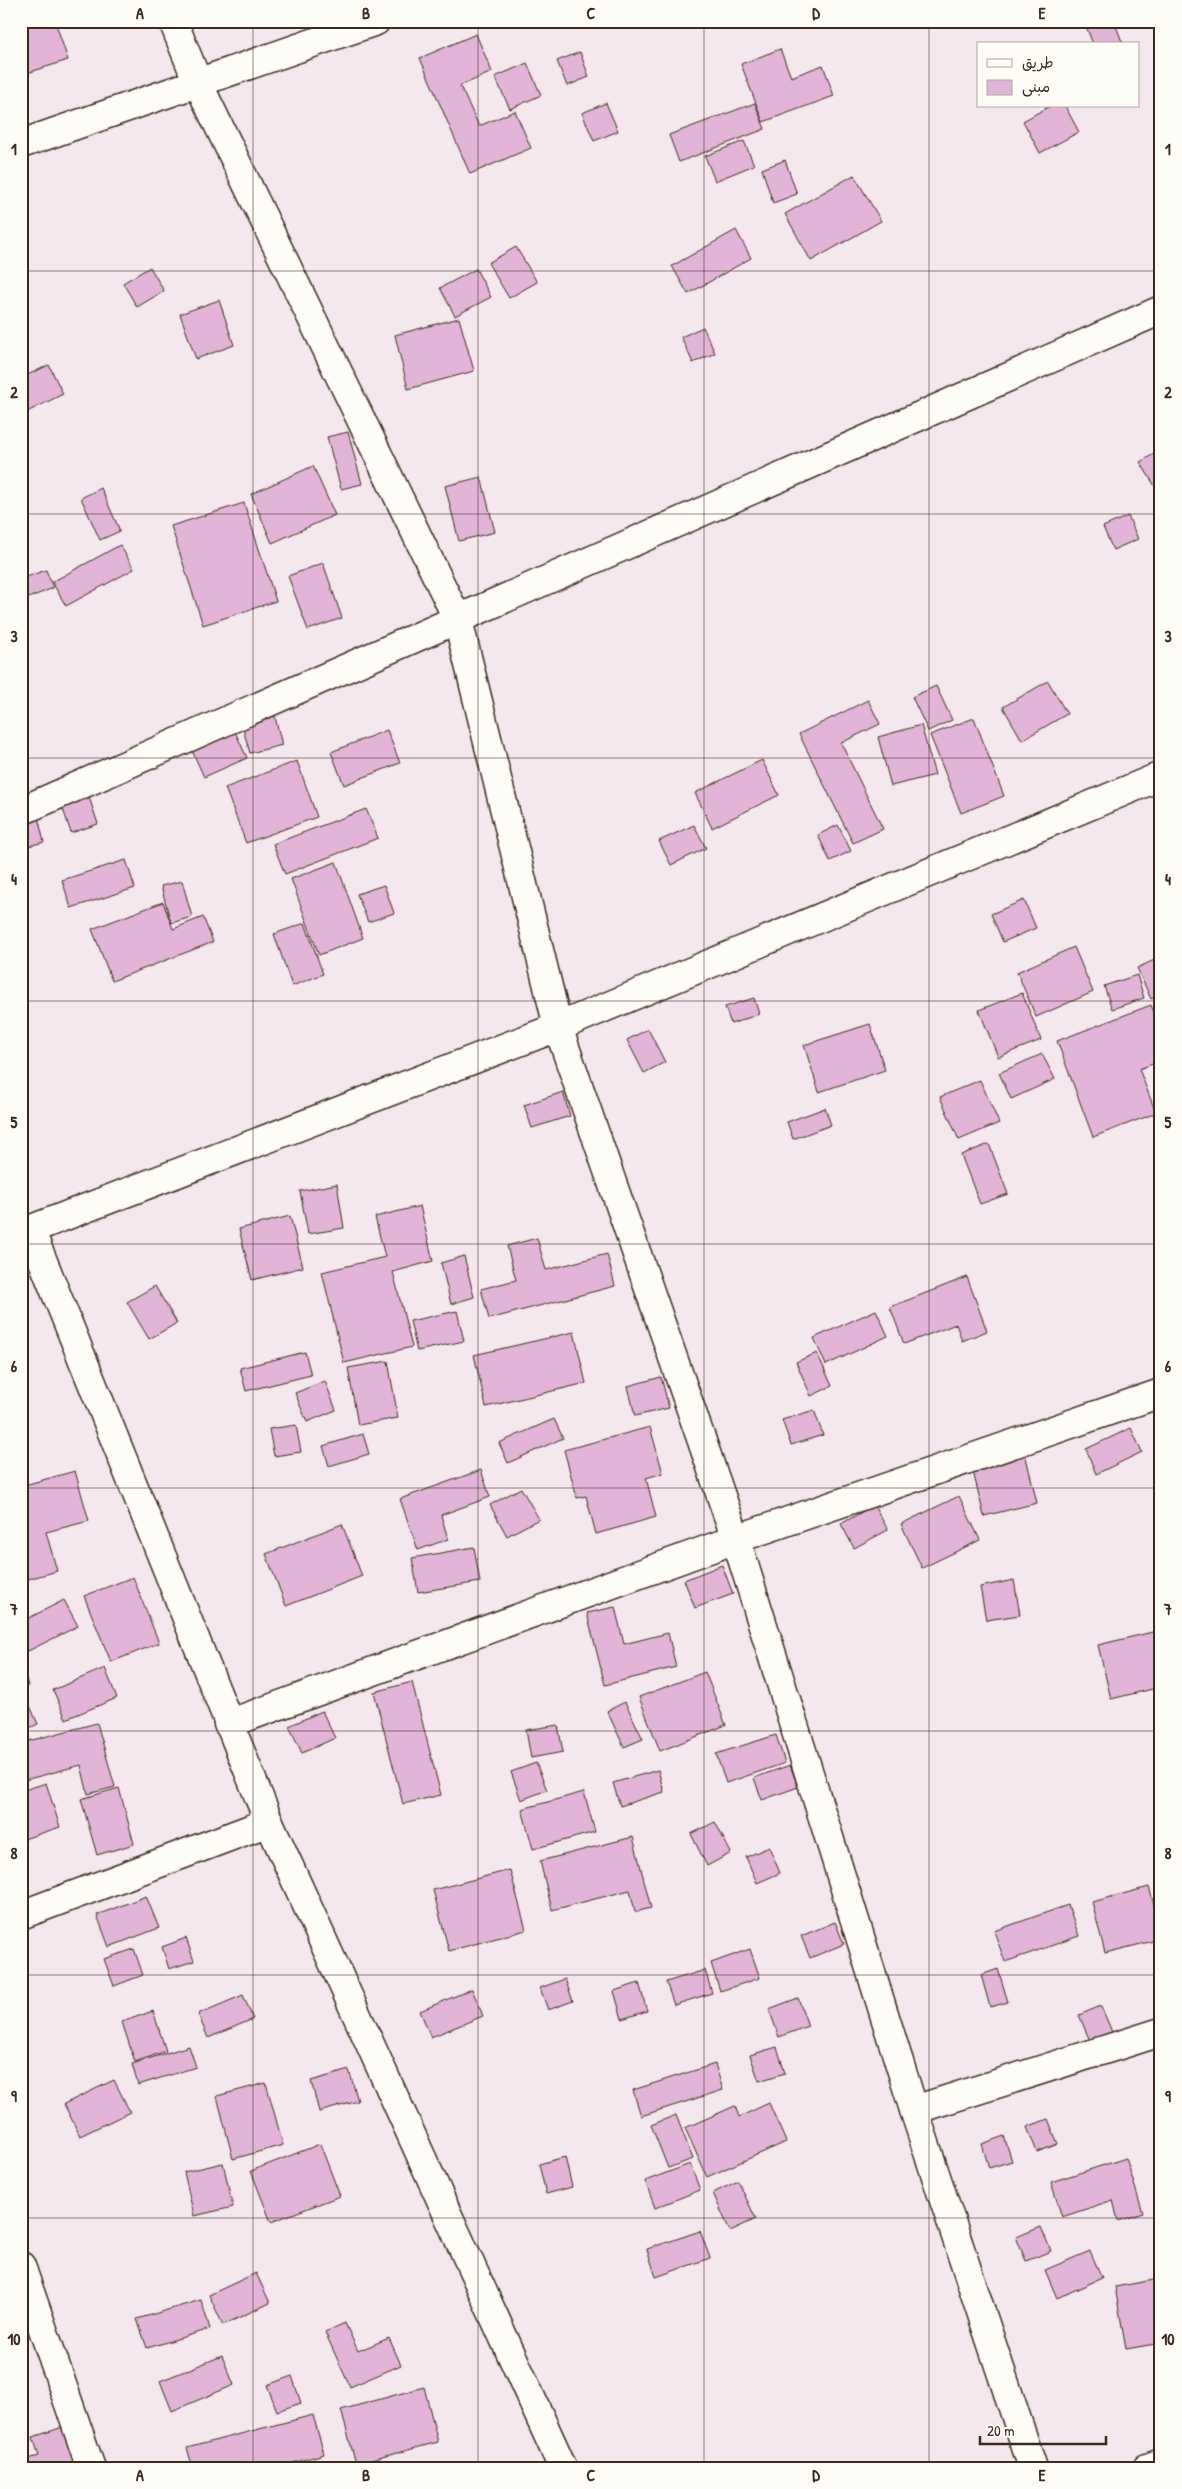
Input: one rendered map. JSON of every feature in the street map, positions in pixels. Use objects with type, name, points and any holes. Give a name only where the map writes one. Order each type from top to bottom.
[{"type":"street","points":[[173,21],[198,83],[458,620],[558,1027],[736,1539],[914,2110],[1033,2468]]},
{"type":"street","points":[[21,144],[376,21]]},
{"type":"street","points":[[21,811],[1161,310]]},
{"type":"street","points":[[563,2468],[269,1822],[25,1231],[558,1027],[1161,776]]},
{"type":"street","points":[[228,1724],[736,1539],[1161,1393]]},
{"type":"street","points":[[21,1915],[269,1822]]},
{"type":"street","points":[[914,2110],[1161,2032]]},
{"type":"street","points":[[21,2266],[91,2468]]},
{"type":"street","points":[[1147,2468],[1161,2463]]},
{"type":"building","points":[[21,21],[55,21],[68,60],[21,75]]},
{"type":"building","points":[[709,21],[731,21],[712,28]]},
{"type":"building","points":[[1084,21],[1114,21],[1122,42],[1092,42]]},
{"type":"building","points":[[476,34],[492,72],[460,86],[479,126],[515,111],[531,148],[470,174],[420,58]]},
{"type":"building","points":[[780,49],[791,77],[823,65],[834,96],[763,122],[741,64]]},
{"type":"building","points":[[580,52],[589,77],[567,86],[557,61]]},
{"type":"building","points":[[527,63],[541,95],[510,109],[495,77]]},
{"type":"building","points":[[606,103],[618,131],[594,141],[582,113]]},
{"type":"building","points":[[755,103],[765,129],[679,162],[669,135]]},
{"type":"building","points":[[1046,108],[1066,108],[1079,132],[1040,153],[1023,121]]},
{"type":"building","points":[[744,141],[754,165],[715,181],[705,156]]},
{"type":"building","points":[[785,160],[797,194],[773,203],[762,169]]},
{"type":"building","points":[[854,175],[881,221],[811,261],[785,214]]},
{"type":"building","points":[[736,230],[751,258],[688,294],[672,266]]},
{"type":"building","points":[[516,247],[537,282],[509,298],[488,263]]},
{"type":"building","points":[[150,267],[164,291],[137,307],[123,283]]},
{"type":"building","points":[[476,269],[491,297],[455,316],[440,288]]},
{"type":"building","points":[[219,300],[234,345],[196,359],[180,314]]},
{"type":"building","points":[[459,318],[474,371],[408,389],[395,335]]},
{"type":"building","points":[[703,327],[715,353],[693,363],[681,337]]},
{"type":"building","points":[[49,365],[63,394],[21,415],[21,378]]},
{"type":"building","points":[[348,432],[362,484],[341,489],[327,437]]},
{"type":"building","points":[[1161,450],[1161,489],[1158,491],[1140,462]]},
{"type":"building","points":[[313,466],[335,515],[272,543],[251,494]]},
{"type":"building","points":[[481,477],[495,532],[459,541],[445,486]]},
{"type":"building","points":[[101,488],[120,531],[100,540],[81,498]]},
{"type":"building","points":[[244,503],[276,601],[203,625],[171,526]]},
{"type":"building","points":[[21,507],[27,520],[21,523]]},
{"type":"building","points":[[1128,516],[1138,539],[1113,550],[1103,527]]},
{"type":"building","points":[[120,545],[134,569],[66,606],[52,582]]},
{"type":"building","points":[[323,563],[342,618],[308,630],[288,576]]},
{"type":"building","points":[[46,570],[53,588],[26,599],[21,579]]},
{"type":"building","points":[[1048,681],[1067,714],[1022,740],[1003,707]]},
{"type":"building","points":[[936,686],[952,720],[928,731],[912,697]]},
{"type":"building","points":[[868,700],[880,724],[841,743],[883,829],[853,843],[799,734]]},
{"type":"building","points":[[274,713],[282,745],[250,753],[241,722]]},
{"type":"building","points":[[974,718],[1004,796],[961,813],[930,735]]},
{"type":"building","points":[[921,725],[935,775],[891,786],[878,737]]},
{"type":"building","points":[[233,727],[247,758],[204,777],[190,746]]},
{"type":"building","points":[[387,730],[400,763],[344,785],[331,752]]},
{"type":"building","points":[[762,760],[779,795],[712,828],[695,793]]},
{"type":"building","points":[[297,761],[317,817],[246,843],[225,788]]},
{"type":"building","points":[[87,791],[98,824],[71,833],[60,800]]},
{"type":"building","points":[[366,809],[378,838],[285,874],[273,844]]},
{"type":"building","points":[[37,813],[44,842],[21,848],[21,817]]},
{"type":"building","points":[[694,825],[706,848],[671,865],[659,841]]},
{"type":"building","points":[[838,825],[851,851],[830,861],[818,835]]},
{"type":"building","points":[[126,860],[135,888],[71,908],[62,880]]},
{"type":"building","points":[[336,862],[363,938],[319,955],[291,879]]},
{"type":"building","points":[[182,881],[192,917],[171,923],[161,886]]},
{"type":"building","points":[[384,885],[394,913],[368,922],[357,894]]},
{"type":"building","points":[[1024,900],[1036,928],[1003,942],[991,914]]},
{"type":"building","points":[[163,902],[173,929],[203,917],[213,942],[112,981],[92,929]]},
{"type":"building","points":[[305,923],[323,974],[292,986],[274,934]]},
{"type":"building","points":[[1074,947],[1093,992],[1036,1017],[1017,972]]},
{"type":"building","points":[[1161,957],[1161,994],[1151,999],[1137,968]]},
{"type":"building","points":[[1137,975],[1144,998],[1112,1009],[1104,986]]},
{"type":"building","points":[[1022,993],[1041,1040],[998,1057],[979,1010]]},
{"type":"building","points":[[754,998],[759,1014],[731,1024],[725,1007]]},
{"type":"building","points":[[1151,1005],[1161,1029],[1161,1061],[1139,1069],[1156,1113],[1093,1137],[1057,1041]]},
{"type":"building","points":[[870,1024],[885,1070],[819,1092],[804,1045]]},
{"type":"building","points":[[648,1029],[665,1062],[644,1073],[627,1040]]},
{"type":"building","points":[[1042,1054],[1055,1079],[1011,1099],[999,1073]]},
{"type":"building","points":[[980,1080],[999,1123],[959,1140],[940,1097]]},
{"type":"building","points":[[563,1092],[570,1116],[532,1128],[524,1105]]},
{"type":"building","points":[[825,1108],[831,1125],[793,1139],[787,1122]]},
{"type":"building","points":[[989,1144],[1008,1194],[980,1204],[961,1155]]},
{"type":"building","points":[[337,1184],[344,1228],[308,1234],[300,1191]]},
{"type":"building","points":[[420,1206],[433,1261],[393,1272],[412,1347],[344,1363],[322,1272],[385,1257],[375,1217]]},
{"type":"building","points":[[290,1216],[303,1267],[252,1280],[239,1229]]},
{"type":"building","points":[[537,1238],[546,1270],[607,1254],[615,1286],[489,1319],[481,1289],[516,1280],[507,1246]]},
{"type":"building","points":[[464,1256],[474,1297],[451,1304],[441,1263]]},
{"type":"building","points":[[967,1277],[987,1331],[962,1341],[956,1324],[904,1344],[890,1307]]},
{"type":"building","points":[[155,1286],[177,1323],[149,1339],[127,1302]]},
{"type":"building","points":[[876,1310],[888,1336],[826,1365],[814,1338]]},
{"type":"building","points":[[457,1311],[464,1341],[417,1351],[410,1321]]},
{"type":"building","points":[[574,1332],[586,1383],[486,1407],[474,1355]]},
{"type":"building","points":[[305,1352],[311,1375],[246,1391],[240,1368]]},
{"type":"building","points":[[817,1353],[832,1386],[811,1396],[796,1362]]},
{"type":"building","points":[[388,1361],[398,1418],[358,1425],[348,1368]]},
{"type":"building","points":[[661,1377],[669,1408],[635,1416],[628,1386]]},
{"type":"building","points":[[325,1381],[336,1410],[307,1422],[295,1393]]},
{"type":"building","points":[[814,1410],[823,1435],[791,1445],[782,1420]]},
{"type":"building","points":[[554,1419],[563,1438],[508,1463],[499,1443]]},
{"type":"building","points":[[296,1425],[301,1452],[274,1456],[269,1429]]},
{"type":"building","points":[[650,1427],[663,1473],[646,1478],[656,1517],[596,1534],[586,1496],[577,1498],[564,1450]]},
{"type":"building","points":[[1131,1428],[1142,1452],[1096,1474],[1086,1449]]},
{"type":"building","points":[[363,1434],[369,1454],[329,1466],[323,1446]]},
{"type":"building","points":[[1023,1445],[1037,1503],[984,1516],[970,1459]]},
{"type":"building","points":[[481,1470],[490,1497],[441,1515],[448,1539],[418,1550],[400,1499]]},
{"type":"building","points":[[75,1471],[89,1521],[46,1532],[57,1571],[21,1581],[21,1486]]},
{"type":"building","points":[[521,1488],[539,1519],[507,1536],[490,1505]]},
{"type":"building","points":[[959,1496],[980,1540],[922,1568],[901,1524]]},
{"type":"building","points":[[874,1505],[888,1530],[854,1548],[841,1524]]},
{"type":"building","points":[[342,1524],[362,1576],[286,1606],[266,1554]]},
{"type":"building","points":[[474,1547],[480,1582],[418,1592],[412,1558]]},
{"type":"building","points":[[722,1565],[733,1594],[695,1608],[684,1580]]},
{"type":"building","points":[[133,1577],[159,1643],[111,1662],[84,1596]]},
{"type":"building","points":[[1014,1580],[1020,1615],[986,1620],[980,1587]]},
{"type":"building","points":[[64,1600],[78,1626],[28,1651],[21,1637],[21,1622]]},
{"type":"building","points":[[615,1607],[624,1644],[668,1633],[676,1667],[605,1685],[587,1613]]},
{"type":"building","points":[[1161,1630],[1161,1687],[1111,1699],[1098,1645]]},
{"type":"building","points":[[21,1659],[28,1686],[21,1687]]},
{"type":"building","points":[[105,1668],[117,1698],[66,1719],[53,1690]]},
{"type":"building","points":[[705,1672],[726,1725],[660,1751],[639,1697]]},
{"type":"building","points":[[412,1682],[441,1795],[403,1804],[374,1692]]},
{"type":"building","points":[[26,1697],[38,1724],[21,1732],[21,1699]]},
{"type":"building","points":[[625,1702],[643,1739],[624,1747],[607,1711]]},
{"type":"building","points":[[322,1711],[335,1738],[302,1753],[289,1726]]},
{"type":"building","points":[[97,1723],[115,1787],[88,1794],[81,1765],[21,1781],[21,1743]]},
{"type":"building","points":[[558,1725],[563,1752],[531,1758],[526,1730]]},
{"type":"building","points":[[776,1735],[785,1763],[726,1783],[716,1754]]},
{"type":"building","points":[[536,1763],[547,1790],[521,1800],[511,1772]]},
{"type":"building","points":[[790,1765],[798,1787],[762,1800],[754,1778]]},
{"type":"building","points":[[658,1770],[664,1792],[620,1806],[613,1783]]},
{"type":"building","points":[[46,1783],[60,1827],[21,1840],[21,1791]]},
{"type":"building","points":[[119,1788],[134,1844],[97,1855],[81,1799]]},
{"type":"building","points":[[584,1792],[595,1832],[533,1849],[522,1809]]},
{"type":"building","points":[[715,1822],[731,1853],[707,1866],[691,1834]]},
{"type":"building","points":[[633,1837],[651,1908],[635,1912],[630,1890],[552,1910],[540,1861]]},
{"type":"building","points":[[769,1847],[780,1873],[757,1883],[746,1857]]},
{"type":"building","points":[[510,1870],[526,1930],[449,1951],[433,1890]]},
{"type":"building","points":[[1149,1887],[1161,1930],[1161,1939],[1105,1953],[1092,1902]]},
{"type":"building","points":[[146,1896],[159,1928],[109,1947],[97,1915]]},
{"type":"building","points":[[1068,1905],[1079,1936],[1005,1962],[994,1931]]},
{"type":"building","points":[[835,1922],[844,1944],[810,1958],[801,1936]]},
{"type":"building","points":[[186,1938],[194,1961],[169,1969],[162,1947]]},
{"type":"building","points":[[134,1949],[143,1975],[114,1986],[104,1959]]},
{"type":"building","points":[[750,1949],[760,1978],[720,1991],[711,1963]]},
{"type":"building","points":[[998,1969],[1008,2002],[990,2007],[981,1975]]},
{"type":"building","points":[[705,1970],[712,1993],[674,2005],[666,1982]]},
{"type":"building","points":[[565,1979],[573,2001],[548,2010],[540,1988]]},
{"type":"building","points":[[639,1983],[647,2011],[622,2019],[614,1991]]},
{"type":"building","points":[[472,1989],[483,2016],[431,2037],[420,2011]]},
{"type":"building","points":[[243,1995],[253,2019],[208,2038],[198,2014]]},
{"type":"building","points":[[798,1998],[808,2026],[779,2037],[769,2009]]},
{"type":"building","points":[[1101,2006],[1112,2032],[1090,2041],[1079,2015]]},
{"type":"building","points":[[153,2011],[166,2051],[135,2062],[122,2022]]},
{"type":"building","points":[[189,2046],[196,2067],[138,2085],[132,2064]]},
{"type":"building","points":[[777,2047],[785,2073],[759,2081],[750,2055]]},
{"type":"building","points":[[715,2064],[723,2090],[641,2116],[633,2090]]},
{"type":"building","points":[[349,2070],[358,2101],[319,2112],[311,2081]]},
{"type":"building","points":[[114,2080],[130,2112],[80,2136],[64,2104]]},
{"type":"building","points":[[266,2083],[283,2145],[233,2159],[217,2096]]},
{"type":"building","points":[[769,2103],[786,2142],[707,2177],[685,2128],[735,2106],[739,2117]]},
{"type":"building","points":[[676,2115],[693,2159],[668,2168],[651,2125]]},
{"type":"building","points":[[1048,2119],[1058,2144],[1037,2152],[1027,2127]]},
{"type":"building","points":[[1004,2136],[1012,2161],[989,2168],[982,2144]]},
{"type":"building","points":[[320,2144],[340,2196],[271,2222],[251,2171]]},
{"type":"building","points":[[565,2157],[572,2187],[546,2194],[539,2164]]},
{"type":"building","points":[[1126,2158],[1143,2213],[1118,2221],[1113,2200],[1062,2217],[1051,2182]]},
{"type":"building","points":[[223,2163],[233,2207],[194,2216],[184,2172]]},
{"type":"building","points":[[690,2164],[700,2190],[655,2208],[645,2181]]},
{"type":"building","points":[[738,2181],[756,2219],[730,2231],[713,2193]]},
{"type":"building","points":[[1041,2227],[1051,2251],[1026,2261],[1016,2237]]},
{"type":"building","points":[[700,2231],[710,2258],[656,2277],[647,2249]]},
{"type":"building","points":[[1090,2251],[1102,2278],[1057,2298],[1045,2270]]},
{"type":"building","points":[[256,2273],[270,2303],[223,2325],[209,2295]]},
{"type":"building","points":[[1159,2279],[1161,2343],[1126,2349],[1115,2287]]},
{"type":"building","points":[[201,2300],[210,2329],[147,2348],[137,2319]]},
{"type":"building","points":[[345,2323],[358,2351],[389,2338],[401,2365],[350,2387],[325,2332]]},
{"type":"building","points":[[222,2356],[234,2385],[172,2411],[160,2381]]},
{"type":"building","points":[[292,2376],[301,2403],[277,2411],[267,2385]]},
{"type":"building","points":[[424,2387],[438,2442],[356,2464],[341,2410]]},
{"type":"building","points":[[313,2415],[324,2454],[275,2468],[193,2468],[187,2448]]},
{"type":"building","points":[[66,2426],[82,2468],[21,2468],[21,2461],[39,2456],[33,2437]]}]
